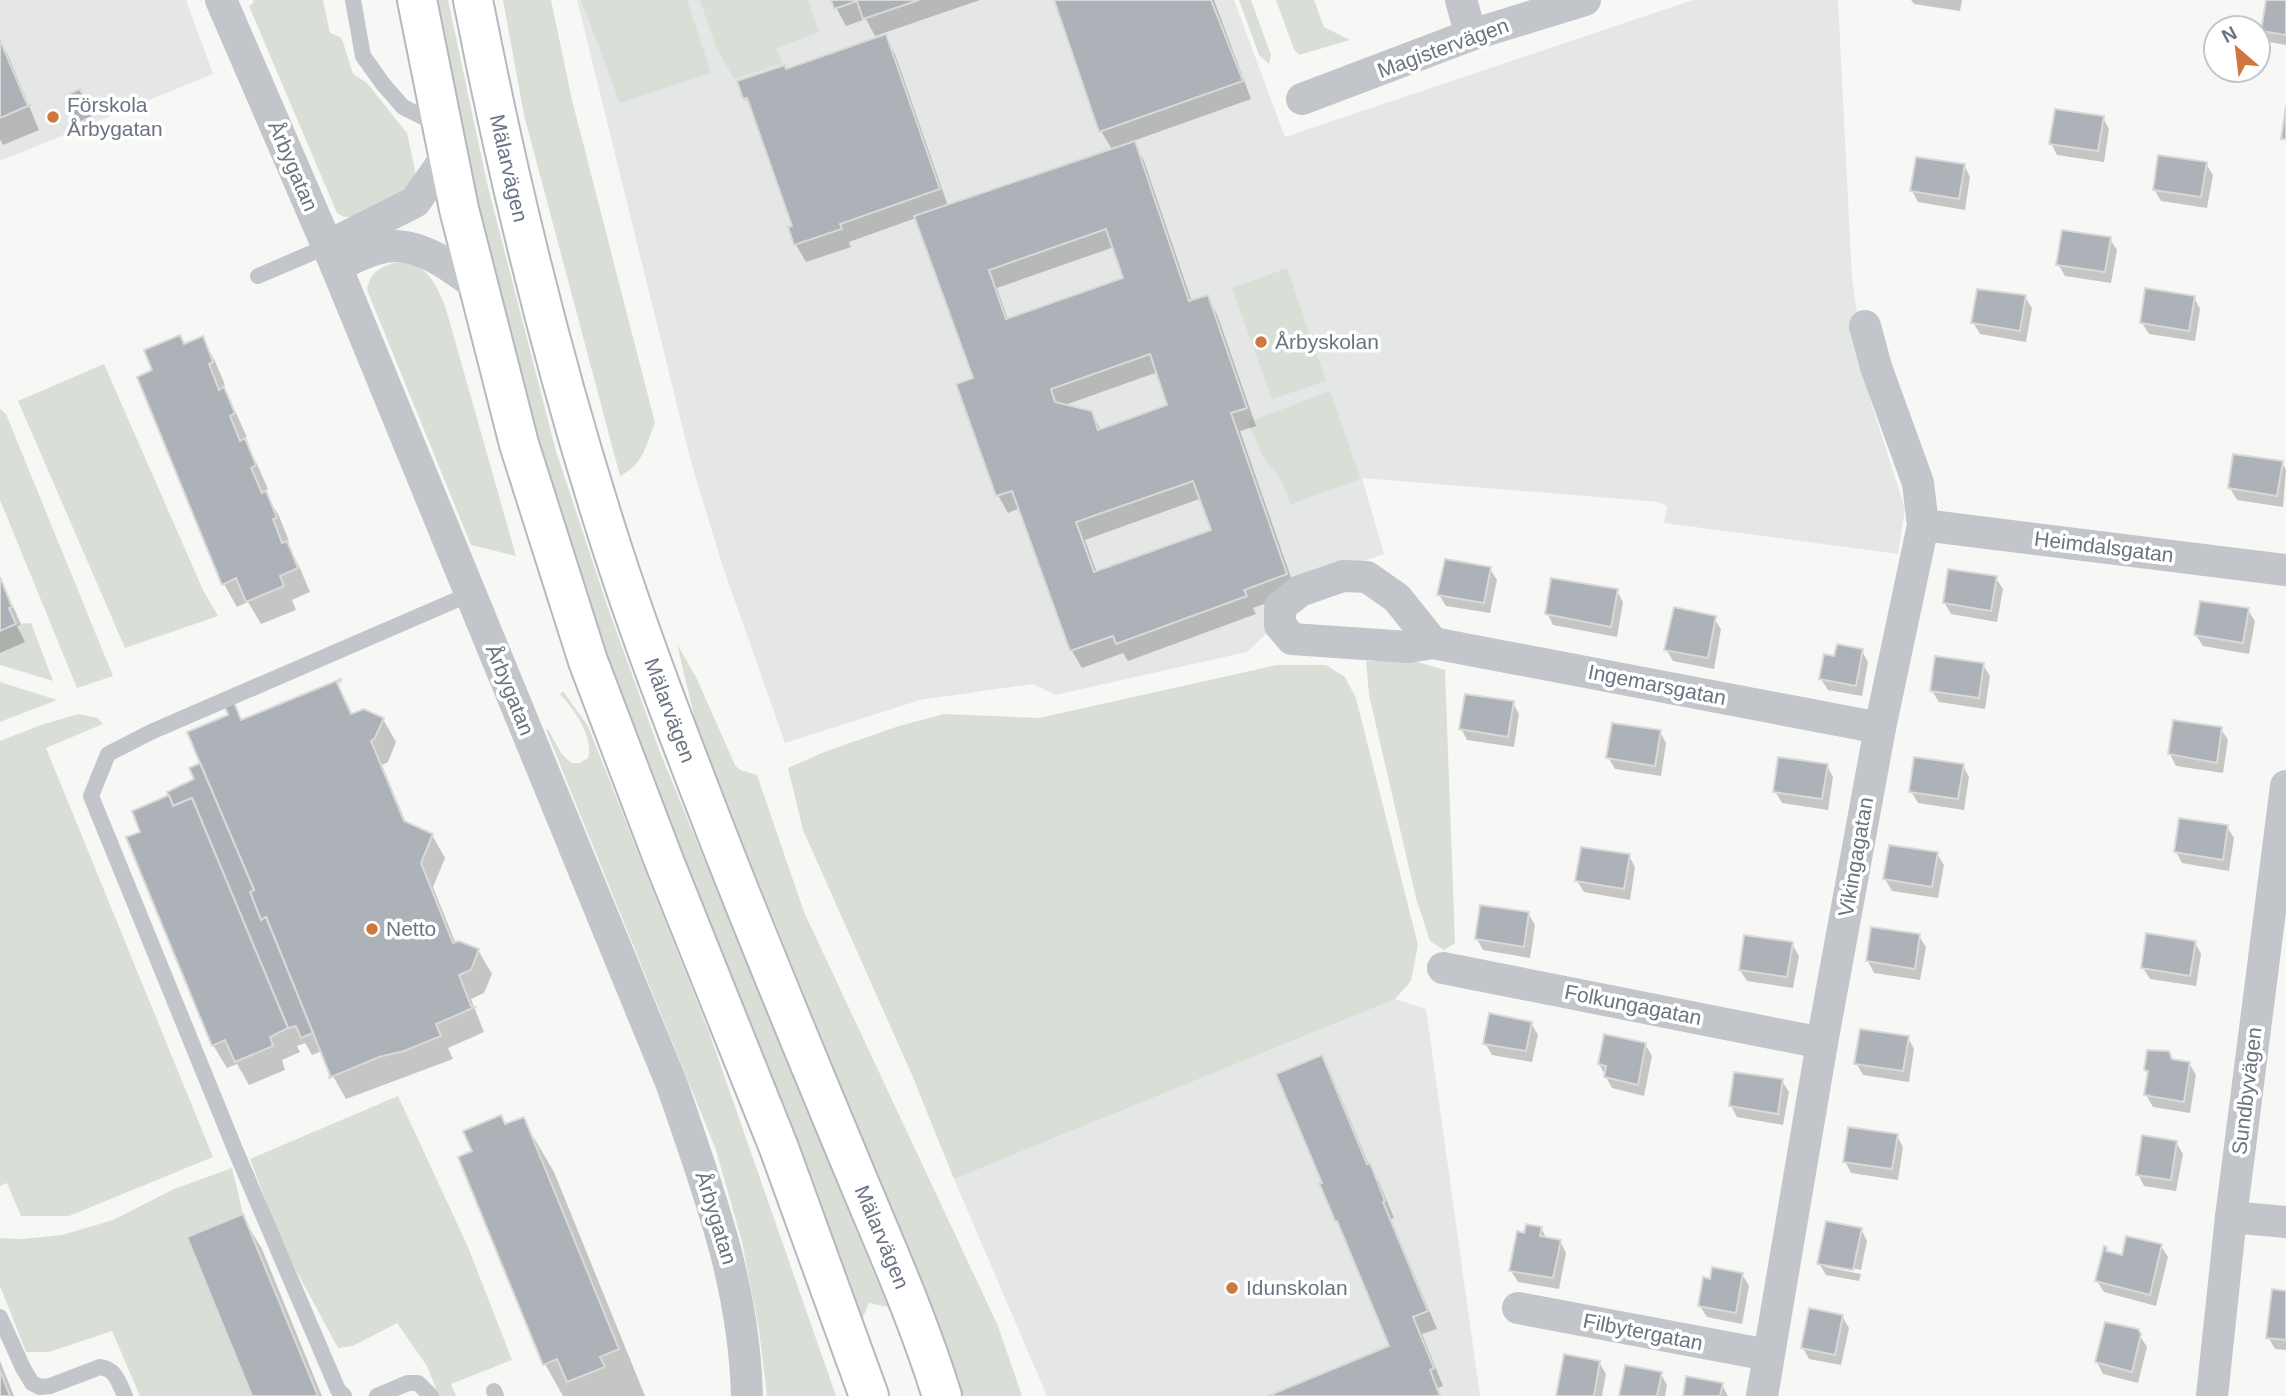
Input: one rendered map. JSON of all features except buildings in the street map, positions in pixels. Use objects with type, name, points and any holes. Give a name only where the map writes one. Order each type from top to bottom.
[{"type":"main road","points":[[417,0],[459,209],[522,455],[587,661],[779,1148],[869,1396]]},
{"type":"main road","name":"Mälarvägen","points":[[472,0],[524,236],[561,377],[616,560],[652,665],[709,814],[894,1267],[942,1396]]},
{"type":"street","name":"Årbygatan","points":[[221,0],[332,256],[667,1073],[718,1217],[732,1272],[746,1365],[747,1396]]},
{"type":"street","points":[[1461,0],[1471,35]]},
{"type":"street","name":"Magistervägen","points":[[1302,99],[1471,35],[1585,0]]},
{"type":"street","points":[[332,256],[415,202],[445,141]]},
{"type":"street","points":[[332,256],[397,246],[427,252],[480,287]]},
{"type":"street","name":"Vikingagatan","points":[[1762,1396],[1822,1043],[1880,728],[1923,525],[1918,483],[1876,367],[1865,326]]},
{"type":"street","name":"Heimdalsgatan","points":[[1923,525],[2286,570]]},
{"type":"street","name":"Ingemarsgatan","points":[[1433,643],[1880,728]]},
{"type":"street","name":"Sundbyvägen","points":[[2212,1396],[2231,1217],[2279,894],[2286,786]]},
{"type":"street","name":"Folkungagatan","points":[[1443,968],[1822,1043]]},
{"type":"street","points":[[2231,1217],[2286,1222]]},
{"type":"street","name":"Filbytergatan","points":[[1518,1308],[1768,1355]]},
{"type":"lane","points":[[353,0],[363,56],[403,107],[445,141]]},
{"type":"lane","points":[[258,276],[332,256]]},
{"type":"lane","points":[[344,1396],[338,1390],[237,1154],[92,796],[108,754],[151,732],[470,594]]},
{"type":"lane","points":[[0,1317],[32,1383],[40,1387],[50,1386],[100,1367],[108,1368],[115,1374],[125,1396]]},
{"type":"lane","points":[[377,1396],[408,1383],[418,1383],[431,1396]]},
{"type":"shaded area","name":"Förskola Årbygatan","points":[[0,0],[186,0],[213,74],[0,161]]},
{"type":"shaded area","points":[[253,0],[323,0],[330,33],[340,37],[343,42],[353,74],[367,83],[407,133],[416,175],[413,187],[355,217],[344,217],[337,213],[249,6]]},
{"type":"shaded area","points":[[435,0],[448,0],[487,183],[556,451],[607,605],[660,752],[888,1307],[869,1303],[862,1320],[781,1098],[614,677],[543,455],[471,183]]},
{"type":"shaded area","points":[[503,0],[551,0],[572,100],[655,423],[639,460],[620,476],[524,115]]},
{"type":"shaded area","name":"Årbyskolan","points":[[577,0],[1234,0],[1285,137],[1693,0],[1838,0],[1852,279],[1871,402],[1905,509],[1898,554],[1664,523],[1667,506],[1659,502],[1362,478],[1384,554],[1300,583],[1265,604],[1271,629],[1247,652],[1055,695],[1033,684],[920,700],[785,743],[722,564],[691,462]]},
{"type":"shaded area","points":[[581,0],[687,0],[711,73],[620,103]]},
{"type":"shaded area","points":[[700,0],[808,0],[819,32],[777,48],[782,64],[734,79],[716,47]]},
{"type":"shaded area","points":[[1239,0],[1251,0],[1271,55],[1269,64],[1259,55]]},
{"type":"shaded area","points":[[1276,0],[1314,0],[1324,27],[1350,40],[1299,55],[1294,49]]},
{"type":"shaded area","points":[[398,262],[424,270],[443,300],[516,556],[471,545],[367,290],[370,279],[377,271]]},
{"type":"shaded area","points":[[1287,268],[1326,381],[1272,399],[1232,288]]},
{"type":"shaded area","points":[[104,364],[203,590],[218,616],[125,648],[18,401]]},
{"type":"shaded area","points":[[1330,391],[1361,479],[1291,504],[1280,478],[1263,457],[1248,422]]},
{"type":"shaded area","points":[[0,409],[6,414],[113,676],[77,688],[0,500]]},
{"type":"shaded area","points":[[31,623],[53,681],[0,665],[0,631],[16,624]]},
{"type":"shaded area","points":[[677,644],[696,677],[735,765],[740,770],[757,775],[804,912],[998,1326],[1022,1396],[960,1396],[931,1309],[702,743]]},
{"type":"shaded area","points":[[1411,660],[1445,670],[1455,943],[1444,950],[1430,941],[1416,898],[1369,695],[1366,661]]},
{"type":"shaded area","points":[[1277,665],[1326,665],[1345,677],[1356,698],[1418,945],[1411,981],[1395,999],[954,1179],[912,1075],[803,830],[788,768],[824,752],[899,726],[944,714],[1039,718]]},
{"type":"shaded area","points":[[0,682],[57,700],[0,722]]},
{"type":"shaded area","points":[[563,691],[588,726],[709,1032],[836,1396],[767,1396],[759,1330],[742,1242],[716,1150],[546,730],[548,729],[561,753],[571,763],[580,763],[588,758],[585,732],[577,715],[560,694]]},
{"type":"shaded area","points":[[78,714],[98,718],[103,724],[46,748],[213,1157],[69,1216],[21,1216],[7,1183],[0,1186],[0,741]]},
{"type":"shaded area","name":"Idunskolan","points":[[1395,999],[1426,1009],[1480,1396],[1047,1396],[954,1179]]},
{"type":"shaded area","points":[[398,1096],[468,1247],[512,1360],[451,1384],[456,1396],[439,1396],[427,1366],[397,1323],[353,1346],[338,1348],[283,1246],[250,1159]]},
{"type":"shaded area","points":[[232,1168],[243,1214],[187,1237],[252,1396],[140,1396],[112,1331],[49,1352],[26,1352],[0,1286],[0,1238],[62,1235],[113,1220],[174,1189]]},
{"type":"place","name":"Förskola Årbygatan","points":[[53,117]]},
{"type":"place","name":"Årbyskolan","points":[[1261,342]]},
{"type":"place","name":"Netto","points":[[372,929]]},
{"type":"place","name":"Idunskolan","points":[[1232,1288]]}]
